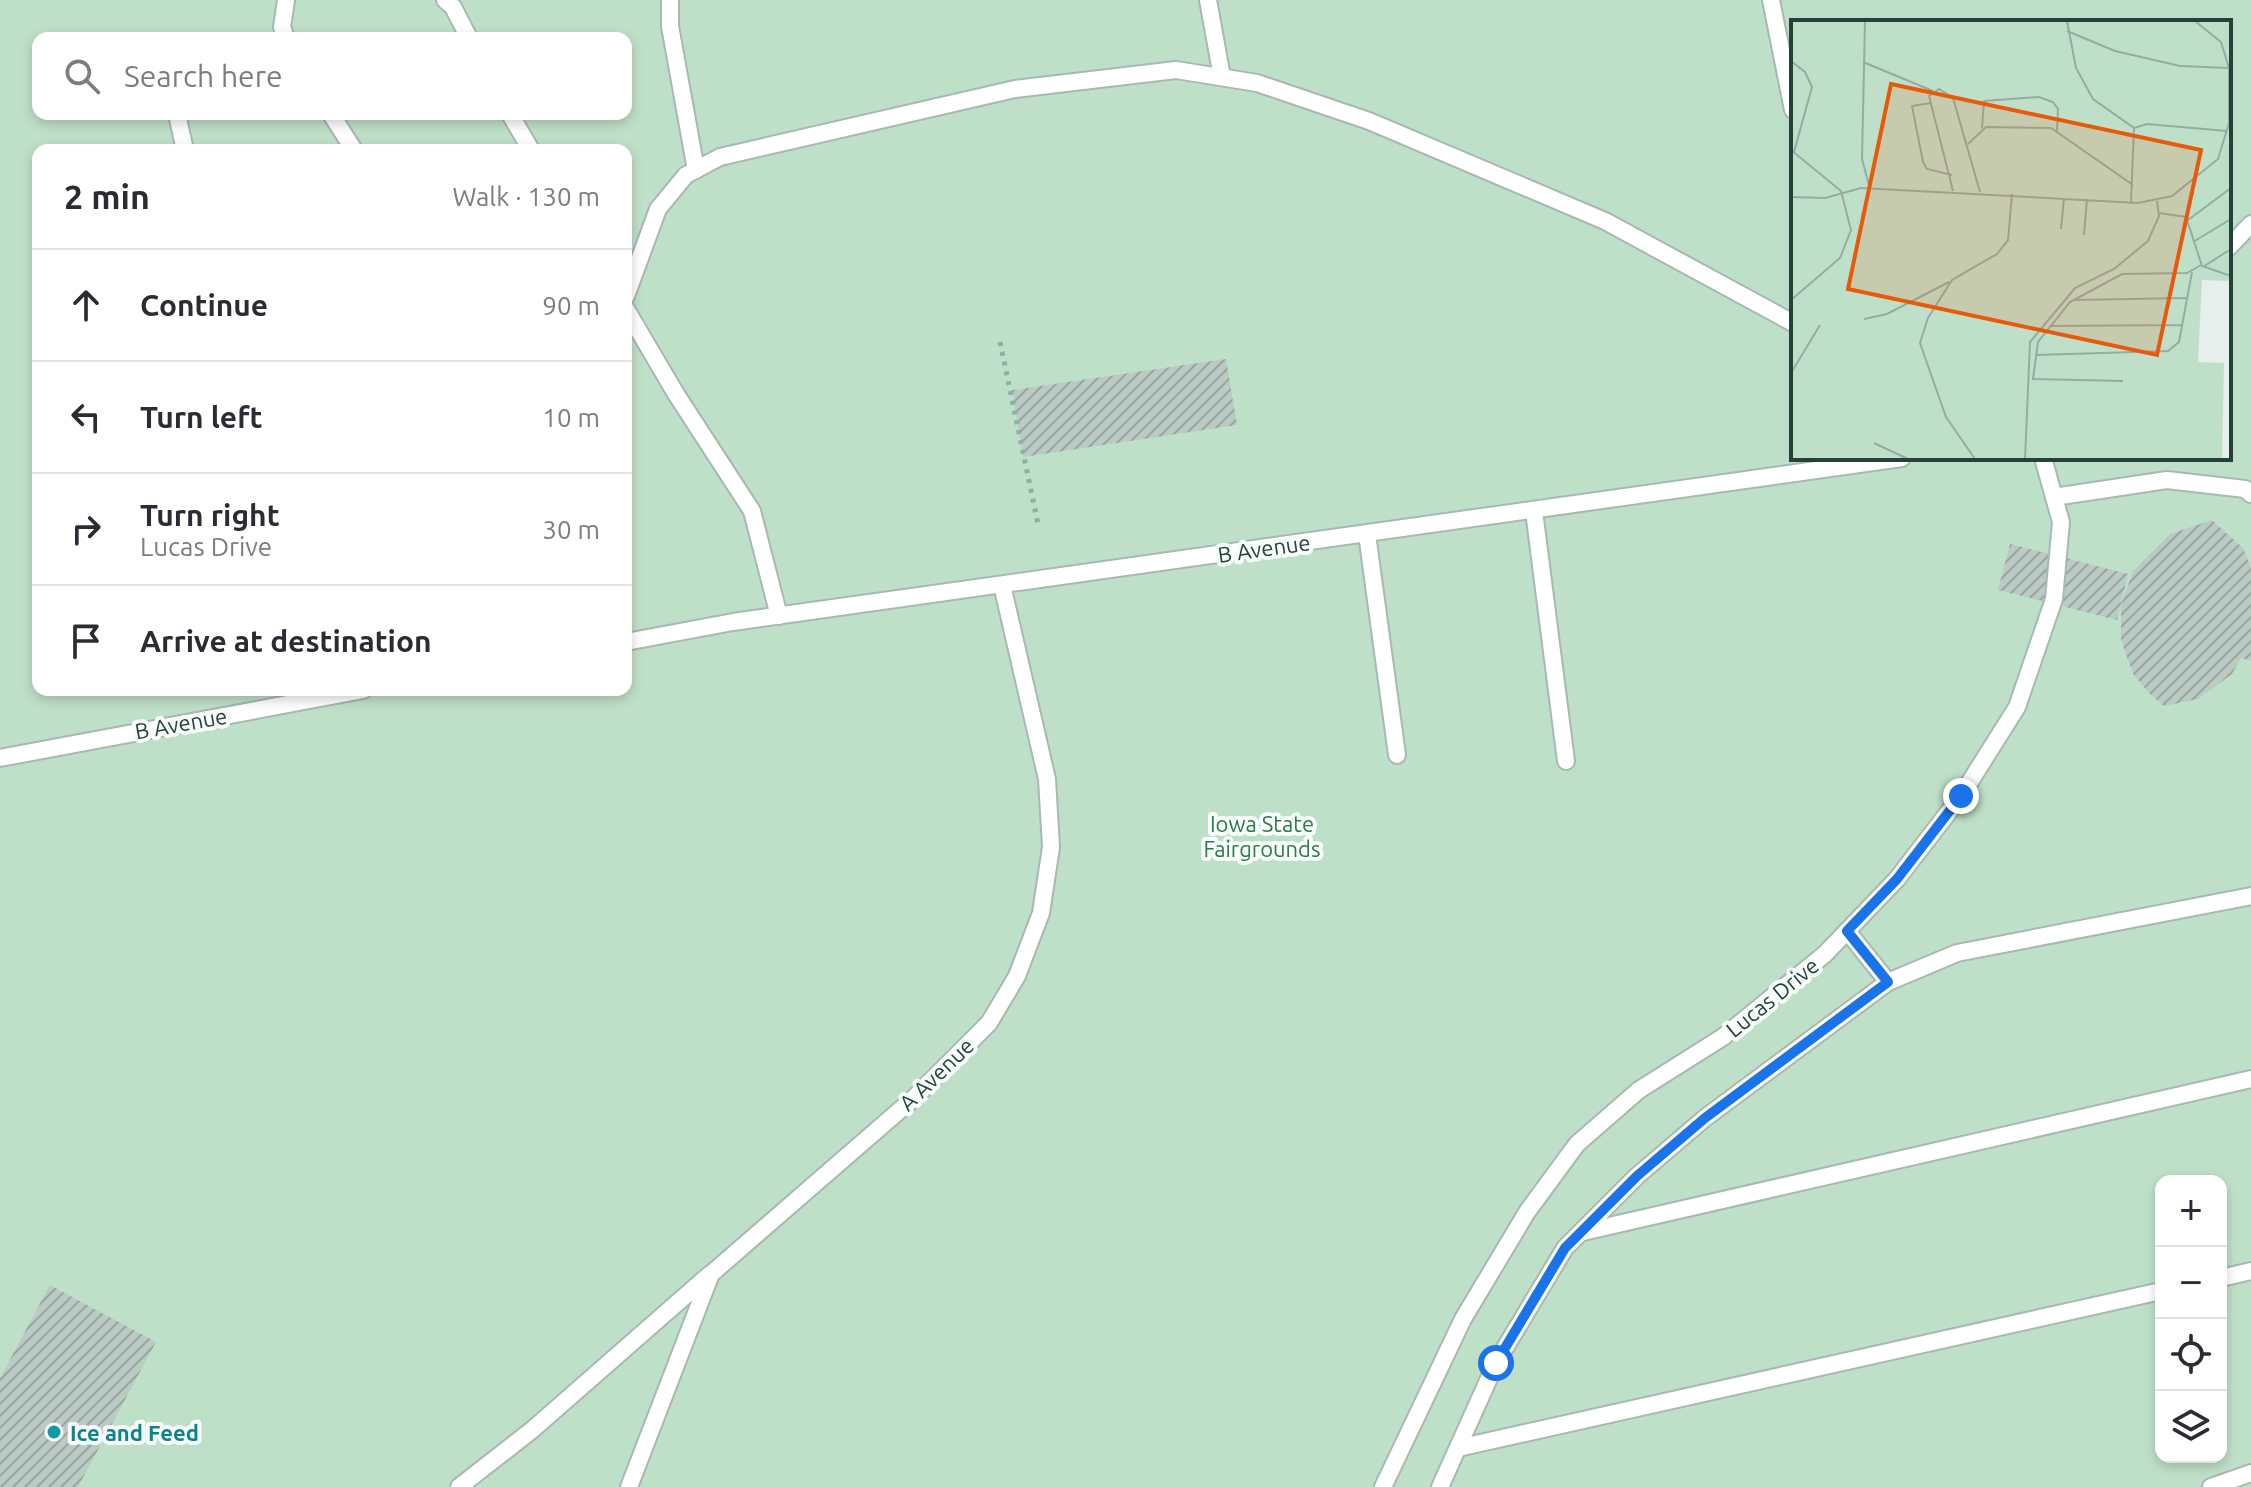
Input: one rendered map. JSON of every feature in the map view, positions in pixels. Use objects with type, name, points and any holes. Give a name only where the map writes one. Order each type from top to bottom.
[{"type":"lane","points":[[284,32],[286,0]]},
{"type":"lane","points":[[445,0],[453,7],[466,32]]},
{"type":"lane","points":[[670,0],[670,26],[696,170]]},
{"type":"lane","points":[[1208,0],[1222,77]]},
{"type":"lane","points":[[1771,0],[1791,100]]},
{"type":"lane","points":[[632,280],[658,209],[686,175],[720,157],[1015,89],[1176,70],[1257,83],[1369,121],[1605,221],[1791,322]]},
{"type":"lane","points":[[178,120],[184,144]]},
{"type":"lane","points":[[335,120],[350,144]]},
{"type":"lane","points":[[514,120],[528,144]]},
{"type":"lane","points":[[2231,245],[2251,224]]},
{"type":"lane","points":[[632,319],[752,511],[779,616]]},
{"type":"lane","name":"B Avenue","points":[[632,641],[779,616],[1878,460]]},
{"type":"lane","name":"Lucas Drive","points":[[1383,1487],[1463,1319],[1527,1212],[1577,1144],[1639,1090],[1723,1037],[1825,954],[1897,879],[1961,796],[2017,707],[2054,599],[2061,522],[2044,460]]},
{"type":"lane","points":[[2054,497],[2167,480],[2245,489],[2251,494]]},
{"type":"lane","points":[[1534,511],[1566,761]]},
{"type":"lane","points":[[1367,534],[1397,755]]},
{"type":"lane","name":"A Avenue","points":[[629,1487],[711,1274],[915,1097],[989,1023],[1017,976],[1041,913],[1051,847],[1047,779],[1002,585]]},
{"type":"lane","name":"B Avenue","points":[[2,755],[330,696]]},
{"type":"lane","points":[[1440,1487],[1496,1363],[1565,1248],[1637,1176],[1705,1118],[1888,982],[1957,953],[2251,896]]},
{"type":"lane","points":[[1847,931],[1888,982]]},
{"type":"lane","points":[[1581,1232],[2251,1079]]},
{"type":"lane","points":[[2227,1277],[2251,1271]]},
{"type":"lane","points":[[459,1487],[532,1430],[711,1274]]},
{"type":"lane","points":[[1458,1448],[2155,1292]]},
{"type":"lane","points":[[2211,1487],[2251,1473]]},
{"type":"path","points":[[1000,342],[1038,524]]},
{"type":"green space","name":"Iowa State Fairgrounds","points":[[0,0],[2251,0],[2251,1487],[0,1487]]},
{"type":"building","points":[[1226,359],[1237,425],[1023,457],[1012,390]]},
{"type":"building","points":[[2212,520],[2243,548],[2251,567],[2251,661],[2241,658],[2232,674],[2198,699],[2164,706],[2133,674],[2121,640],[2121,605],[2133,571],[2170,534]]},
{"type":"building","points":[[2010,544],[2128,574],[2117,620],[1998,590]]},
{"type":"building","name":"Ice and Feed","points":[[50,1285],[156,1342],[78,1487],[0,1487],[0,1378]]},
{"type":"place","name":"Ice and Feed","points":[[54,1432]]},
{"type":"route","points":[[1496,1363],[1565,1248],[1637,1176],[1705,1118],[1888,982],[1847,931],[1897,879],[1961,796]]}]
